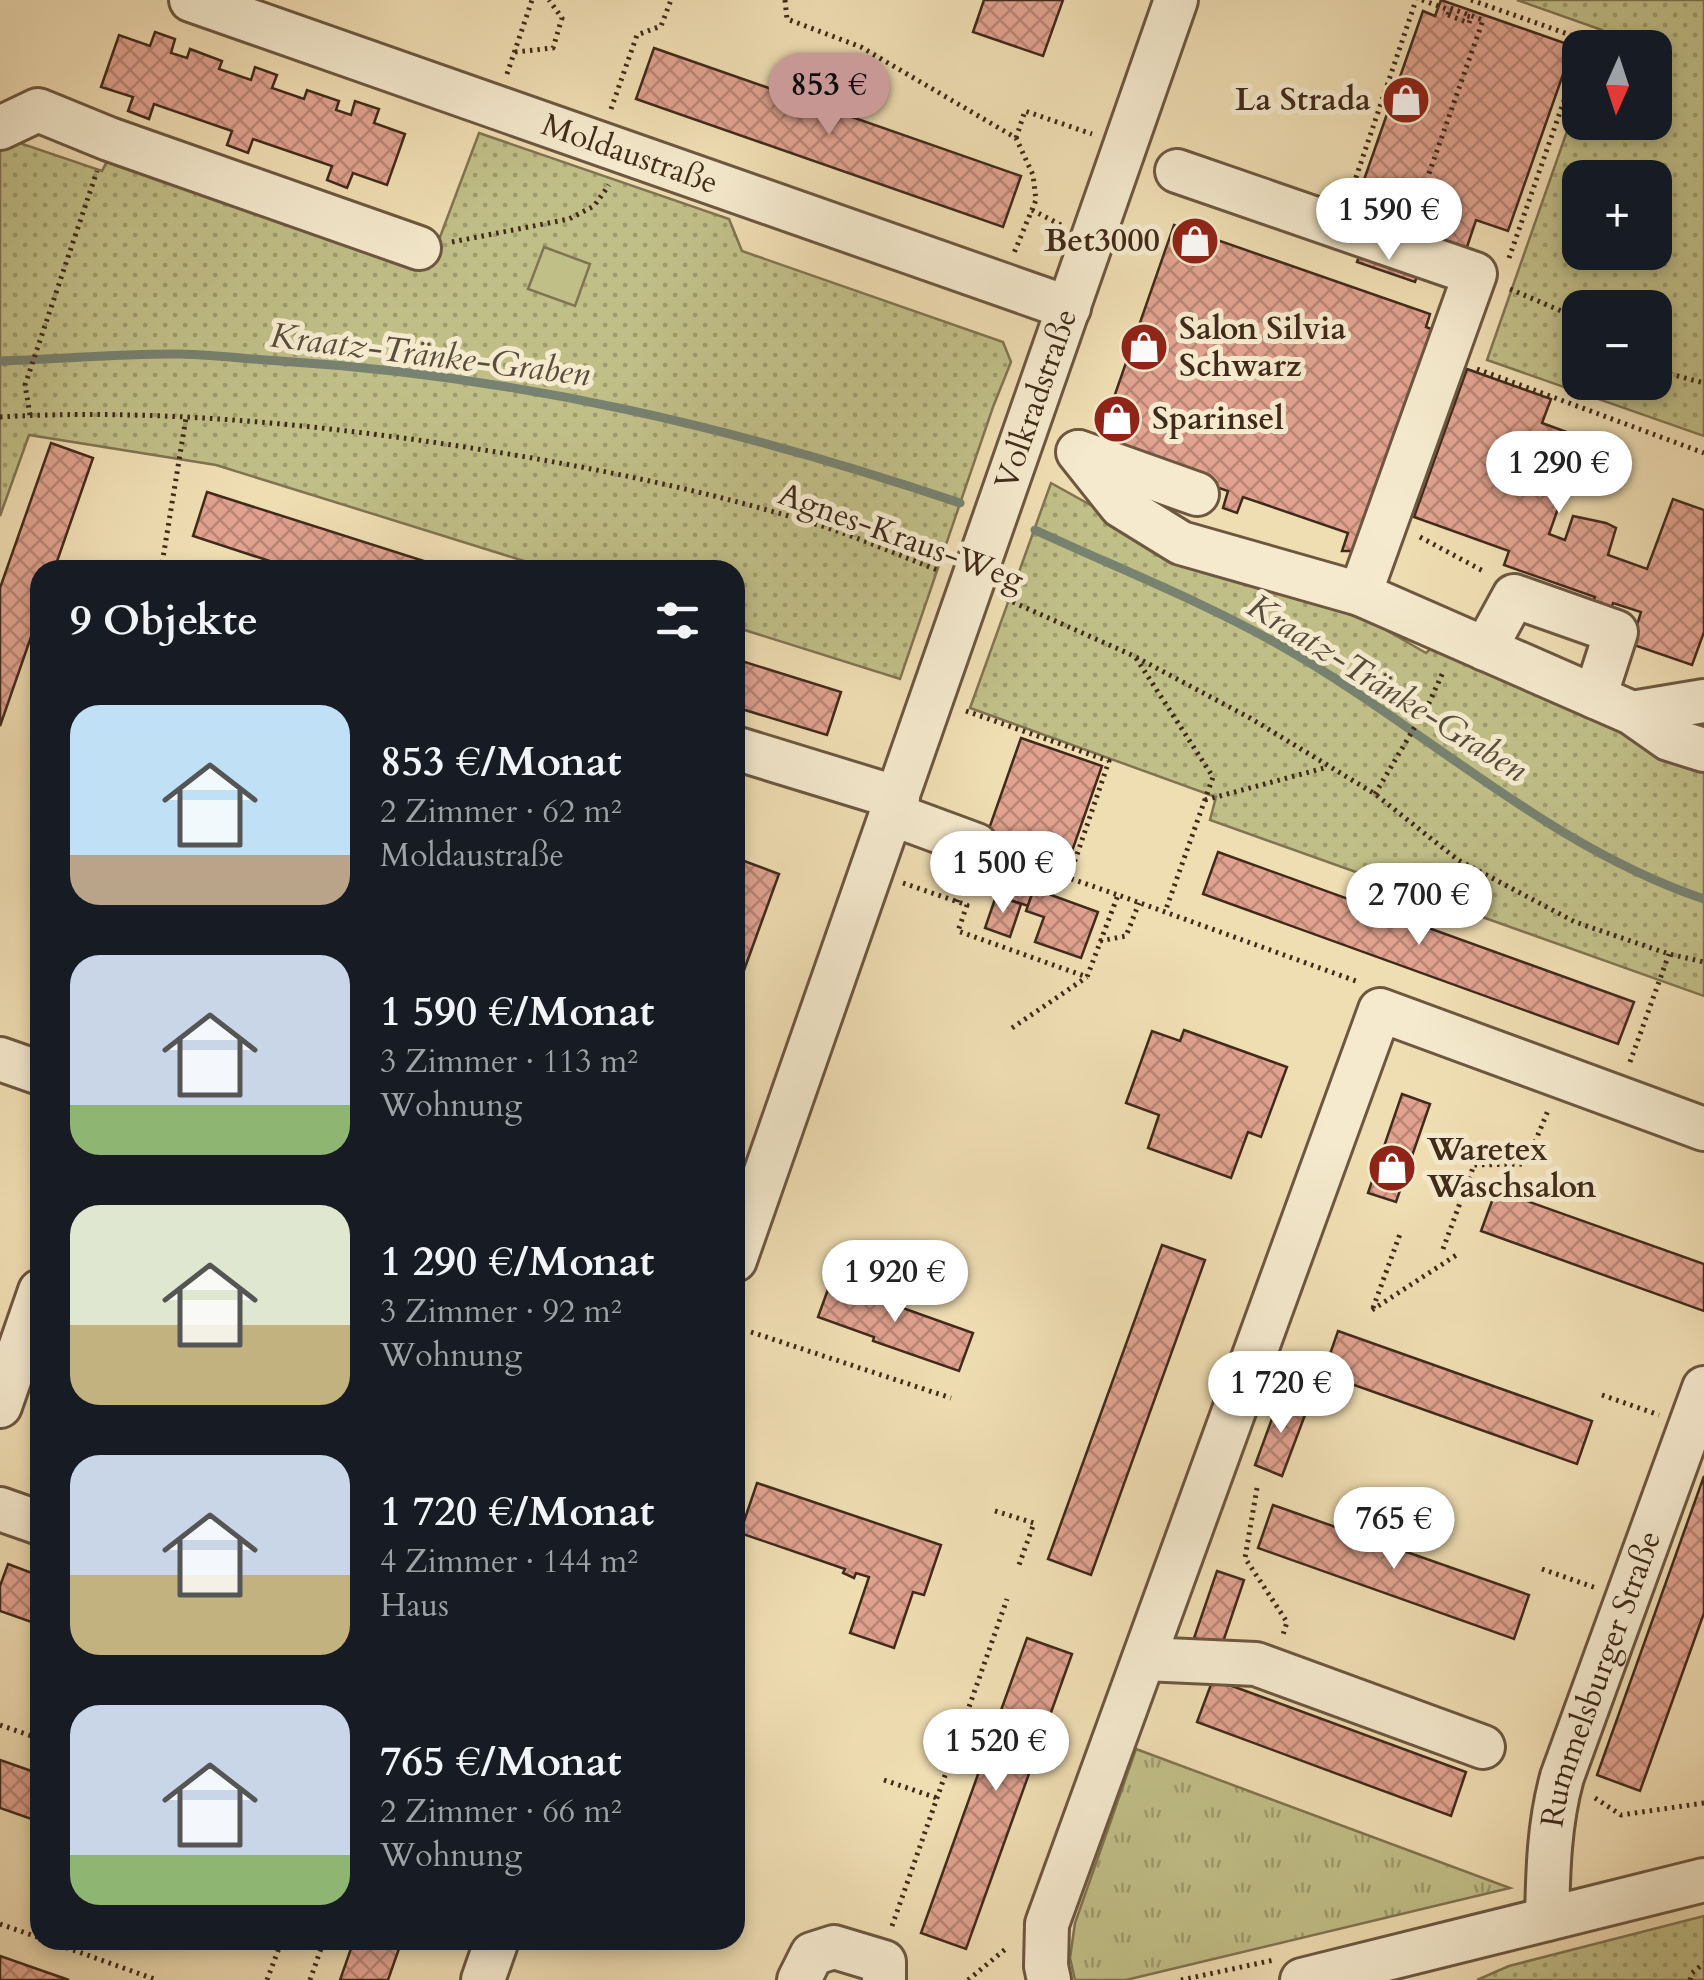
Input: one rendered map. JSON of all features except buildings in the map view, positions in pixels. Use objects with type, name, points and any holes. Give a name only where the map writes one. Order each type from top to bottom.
[{"type":"street","name":"Moldaustraße","points":[[191,0],[238,8],[1069,308]]},
{"type":"street","name":"Volkradstraße","points":[[745,1232],[1176,0]]},
{"type":"street","points":[[0,128],[38,110],[109,139],[419,248]]},
{"type":"street","points":[[1177,171],[1487,279],[1445,358],[1360,594]]},
{"type":"street","name":"Volkradstraße","points":[[1197,494],[1078,452],[1121,506],[1181,542],[1360,594],[1614,705],[1669,738],[1704,750]]},
{"type":"street","points":[[1486,649],[1514,596],[1616,632],[1614,705],[1704,701]]},
{"type":"street","points":[[745,752],[895,806],[976,845]]},
{"type":"street","points":[[1049,1980],[1048,1924],[1380,1010],[1704,1129]]},
{"type":"street","points":[[0,1060],[30,1070]]},
{"type":"street","points":[[0,1406],[30,1320]]},
{"type":"street","name":"Rummelsburger Straße","points":[[1547,1919],[1545,1885],[1554,1806],[1562,1777],[1697,1407]]},
{"type":"street","points":[[0,1510],[30,1520]]},
{"type":"street","points":[[1144,1658],[1256,1664],[1483,1747]]},
{"type":"street","points":[[1293,1970],[1547,1919],[1704,1880]]},
{"type":"street","points":[[799,1980],[812,1954],[834,1947],[887,1955]]},
{"type":"street","points":[[483,1980],[494,1950]]},
{"type":"path","points":[[532,0],[514,55],[553,48],[562,18],[550,0]]},
{"type":"path","points":[[419,248],[569,219],[594,206],[612,181],[612,146],[637,36],[661,26],[670,0]]},
{"type":"path","points":[[786,0],[787,20],[861,47],[1016,138],[1032,175],[1036,200],[1001,284]]},
{"type":"path","points":[[1339,228],[1419,0],[1446,12],[1450,8],[1483,20],[1413,219]]},
{"type":"path","points":[[1471,0],[1562,32]]},
{"type":"path","points":[[1562,98],[1487,279],[1562,311]]},
{"type":"path","points":[[1016,138],[1025,111],[1095,134]]},
{"type":"path","points":[[30,416],[24,384],[109,139]]},
{"type":"path","points":[[1032,210],[1064,227]]},
{"type":"path","points":[[1445,358],[1704,453]]},
{"type":"path","points":[[1672,374],[1704,382]]},
{"type":"path","name":"Agnes-Kraus-Weg","points":[[0,417],[186,418],[297,424],[515,454],[691,490],[815,524],[973,584],[1134,656],[1250,718],[1375,794],[1458,860],[1576,922],[1704,962]]},
{"type":"path","points":[[164,560],[186,418]]},
{"type":"path","points":[[1387,519],[1489,574],[1514,596]]},
{"type":"path","points":[[1134,656],[1212,777],[1165,912]]},
{"type":"path","points":[[1375,794],[1428,703]]},
{"type":"path","points":[[961,709],[1109,761],[1069,878],[1360,983],[1380,1010]]},
{"type":"path","points":[[1205,800],[1330,767]]},
{"type":"path","points":[[901,883],[967,906],[958,931],[1087,978]]},
{"type":"path","points":[[1012,1028],[1087,978],[1118,895]]},
{"type":"path","points":[[1100,941],[1126,936],[1140,902]]},
{"type":"path","points":[[1617,1098],[1669,954]]},
{"type":"path","points":[[1443,1249],[1474,1165],[1526,1164],[1561,1077]]},
{"type":"path","points":[[1400,1234],[1372,1310],[1458,1254]]},
{"type":"path","points":[[751,1332],[951,1398]]},
{"type":"path","points":[[1602,1394],[1697,1407]]},
{"type":"path","points":[[1257,1488],[1245,1558],[1287,1622],[1271,1670]]},
{"type":"path","points":[[995,1511],[1034,1523],[1019,1565]]},
{"type":"path","points":[[1542,1569],[1627,1600]]},
{"type":"path","points":[[887,1955],[1007,1598]]},
{"type":"path","points":[[0,1725],[30,1736]]},
{"type":"path","points":[[1562,1777],[1621,1814],[1704,1803]]},
{"type":"path","points":[[884,1780],[937,1798]]},
{"type":"path","points":[[0,1924],[30,1934]]},
{"type":"path","points":[[968,1980],[1031,1928],[1048,1924]]},
{"type":"path","points":[[74,1950],[157,1980]]},
{"type":"path","points":[[268,1980],[278,1950]]},
{"type":"path","points":[[310,1980],[320,1950]]},
{"type":"path","points":[[1181,1980],[1252,1963],[1293,1970]]},
{"type":"path","points":[[1690,1980],[1704,1963]]},
{"type":"green space","points":[[1517,0],[1704,0],[1704,436],[1601,400],[1672,400],[1672,290],[1562,290],[1562,386],[1487,360],[1564,140],[1672,140],[1672,30],[1602,30]]},
{"type":"green space","points":[[479,133],[729,219],[742,251],[1003,342],[1011,362],[900,679],[745,630],[745,560],[521,560],[216,465],[29,435],[0,516],[0,144],[11,140],[102,171],[109,157],[428,269]]},
{"type":"green space","points":[[544,247],[590,264],[575,306],[528,289]]},
{"type":"green space","points":[[1051,483],[1184,557],[1341,604],[1426,653],[1436,644],[1704,764],[1704,996],[1210,820],[1216,797],[970,708]]},
{"type":"green space","points":[[1136,1749],[1510,1888],[1126,1980],[1075,1980],[1070,1958],[1075,1923]]},
{"type":"green space","points":[[1704,1916],[1704,1980],[1477,1980],[1509,1966]]},
{"type":"waterway","name":"Kraatz-Tränke-Graben","points":[[0,361],[187,354],[455,379],[540,392],[708,429],[960,503]]},
{"type":"waterway","name":"Kraatz-Tränke-Graben","points":[[1035,530],[1247,627],[1329,675],[1536,816],[1646,876],[1704,899]]},
{"type":"place","name":"La Strada","points":[[1406,100]]},
{"type":"place","name":"Bet3000","points":[[1195,241]]},
{"type":"place","name":"Salon Silvia Schwarz","points":[[1144,347]]},
{"type":"place","name":"Sparinsel","points":[[1117,419]]},
{"type":"place","name":"Waretex Waschsalon","points":[[1392,1168]]}]
